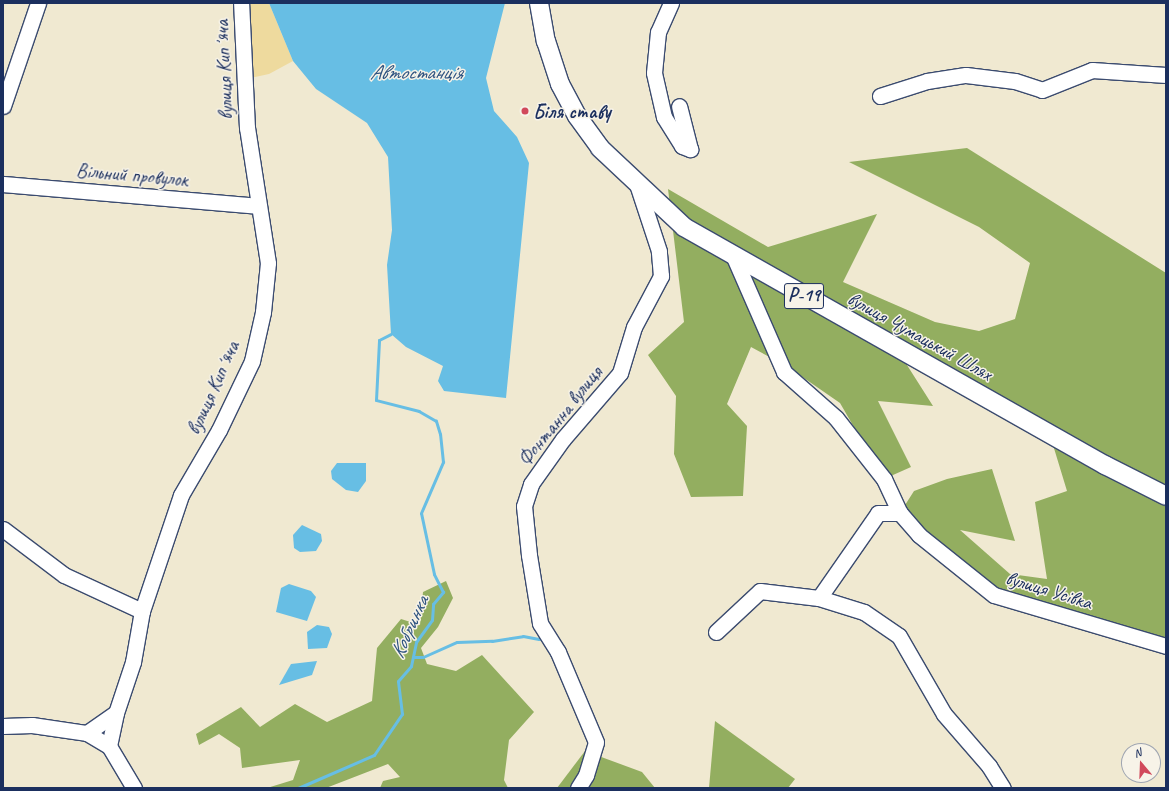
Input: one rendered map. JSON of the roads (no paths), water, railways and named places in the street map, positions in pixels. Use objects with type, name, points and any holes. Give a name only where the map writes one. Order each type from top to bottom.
[{"type":"main road","name":"вулиця Чумацький Шлях","points":[[538,3],[546,41],[560,84],[577,116],[600,148],[684,227],[1105,465],[1166,496]]},
{"type":"street","points":[[3,106],[38,3]]},
{"type":"street","name":"вулиця Кипʼяча","points":[[109,746],[116,713],[133,662],[142,612],[181,495],[219,430],[252,362],[263,312],[268,263],[247,128],[241,3]]},
{"type":"street","points":[[671,3],[658,32],[654,73],[664,117],[682,146],[690,149],[679,106]]},
{"type":"street","points":[[880,96],[927,81],[966,75],[1015,81],[1042,90],[1092,70],[1166,75]]},
{"type":"street","name":"Вільний провулок","points":[[3,184],[258,206]]},
{"type":"street","name":"Фонтанна вулиця","points":[[578,788],[586,775],[596,742],[558,652],[540,623],[528,555],[524,506],[532,484],[564,439],[620,373],[634,327],[661,276],[659,251],[637,184]]},
{"type":"street","name":"вулиця Усівка","points":[[733,255],[784,372],[836,418],[884,479],[900,513],[919,535],[994,594],[1166,646]]},
{"type":"street","points":[[819,598],[878,513],[900,513]]},
{"type":"street","points":[[3,529],[64,575],[142,612]]},
{"type":"street","points":[[716,632],[760,591],[819,598],[864,612],[899,636],[944,714],[989,766],[1003,788]]},
{"type":"street","points":[[87,733],[116,713]]},
{"type":"street","points":[[3,726],[32,725],[87,733],[109,746],[134,788]]},
{"type":"water","name":"Автостанція","points":[[269,3],[505,3],[486,78],[494,111],[517,137],[529,163],[506,398],[444,391],[438,381],[443,366],[406,347],[391,334],[387,265],[392,230],[388,157],[367,123],[316,89],[293,61]]},
{"type":"water","points":[[337,463],[366,463],[366,481],[358,492],[346,490],[332,479],[331,471]]},
{"type":"water","points":[[302,525],[321,534],[322,541],[316,551],[300,552],[294,548],[293,535]]},
{"type":"water","points":[[289,584],[311,591],[316,597],[307,621],[276,612],[281,588]]},
{"type":"water","points":[[317,625],[329,627],[332,634],[327,648],[308,649],[307,632]]},
{"type":"water","points":[[317,661],[312,675],[279,685],[291,664]]},
{"type":"waterway","name":"Кобринка","points":[[298,788],[374,755],[402,714],[398,681],[411,666],[416,642],[432,620],[433,604],[443,592],[434,574],[421,513],[443,462],[440,434],[436,421],[419,411],[376,400],[379,340],[391,334]]},
{"type":"waterway","points":[[413,657],[423,657],[457,642],[492,641],[523,636],[539,639],[541,635]]},
{"type":"place","name":"Біля ставу","points":[[525,111]]}]
